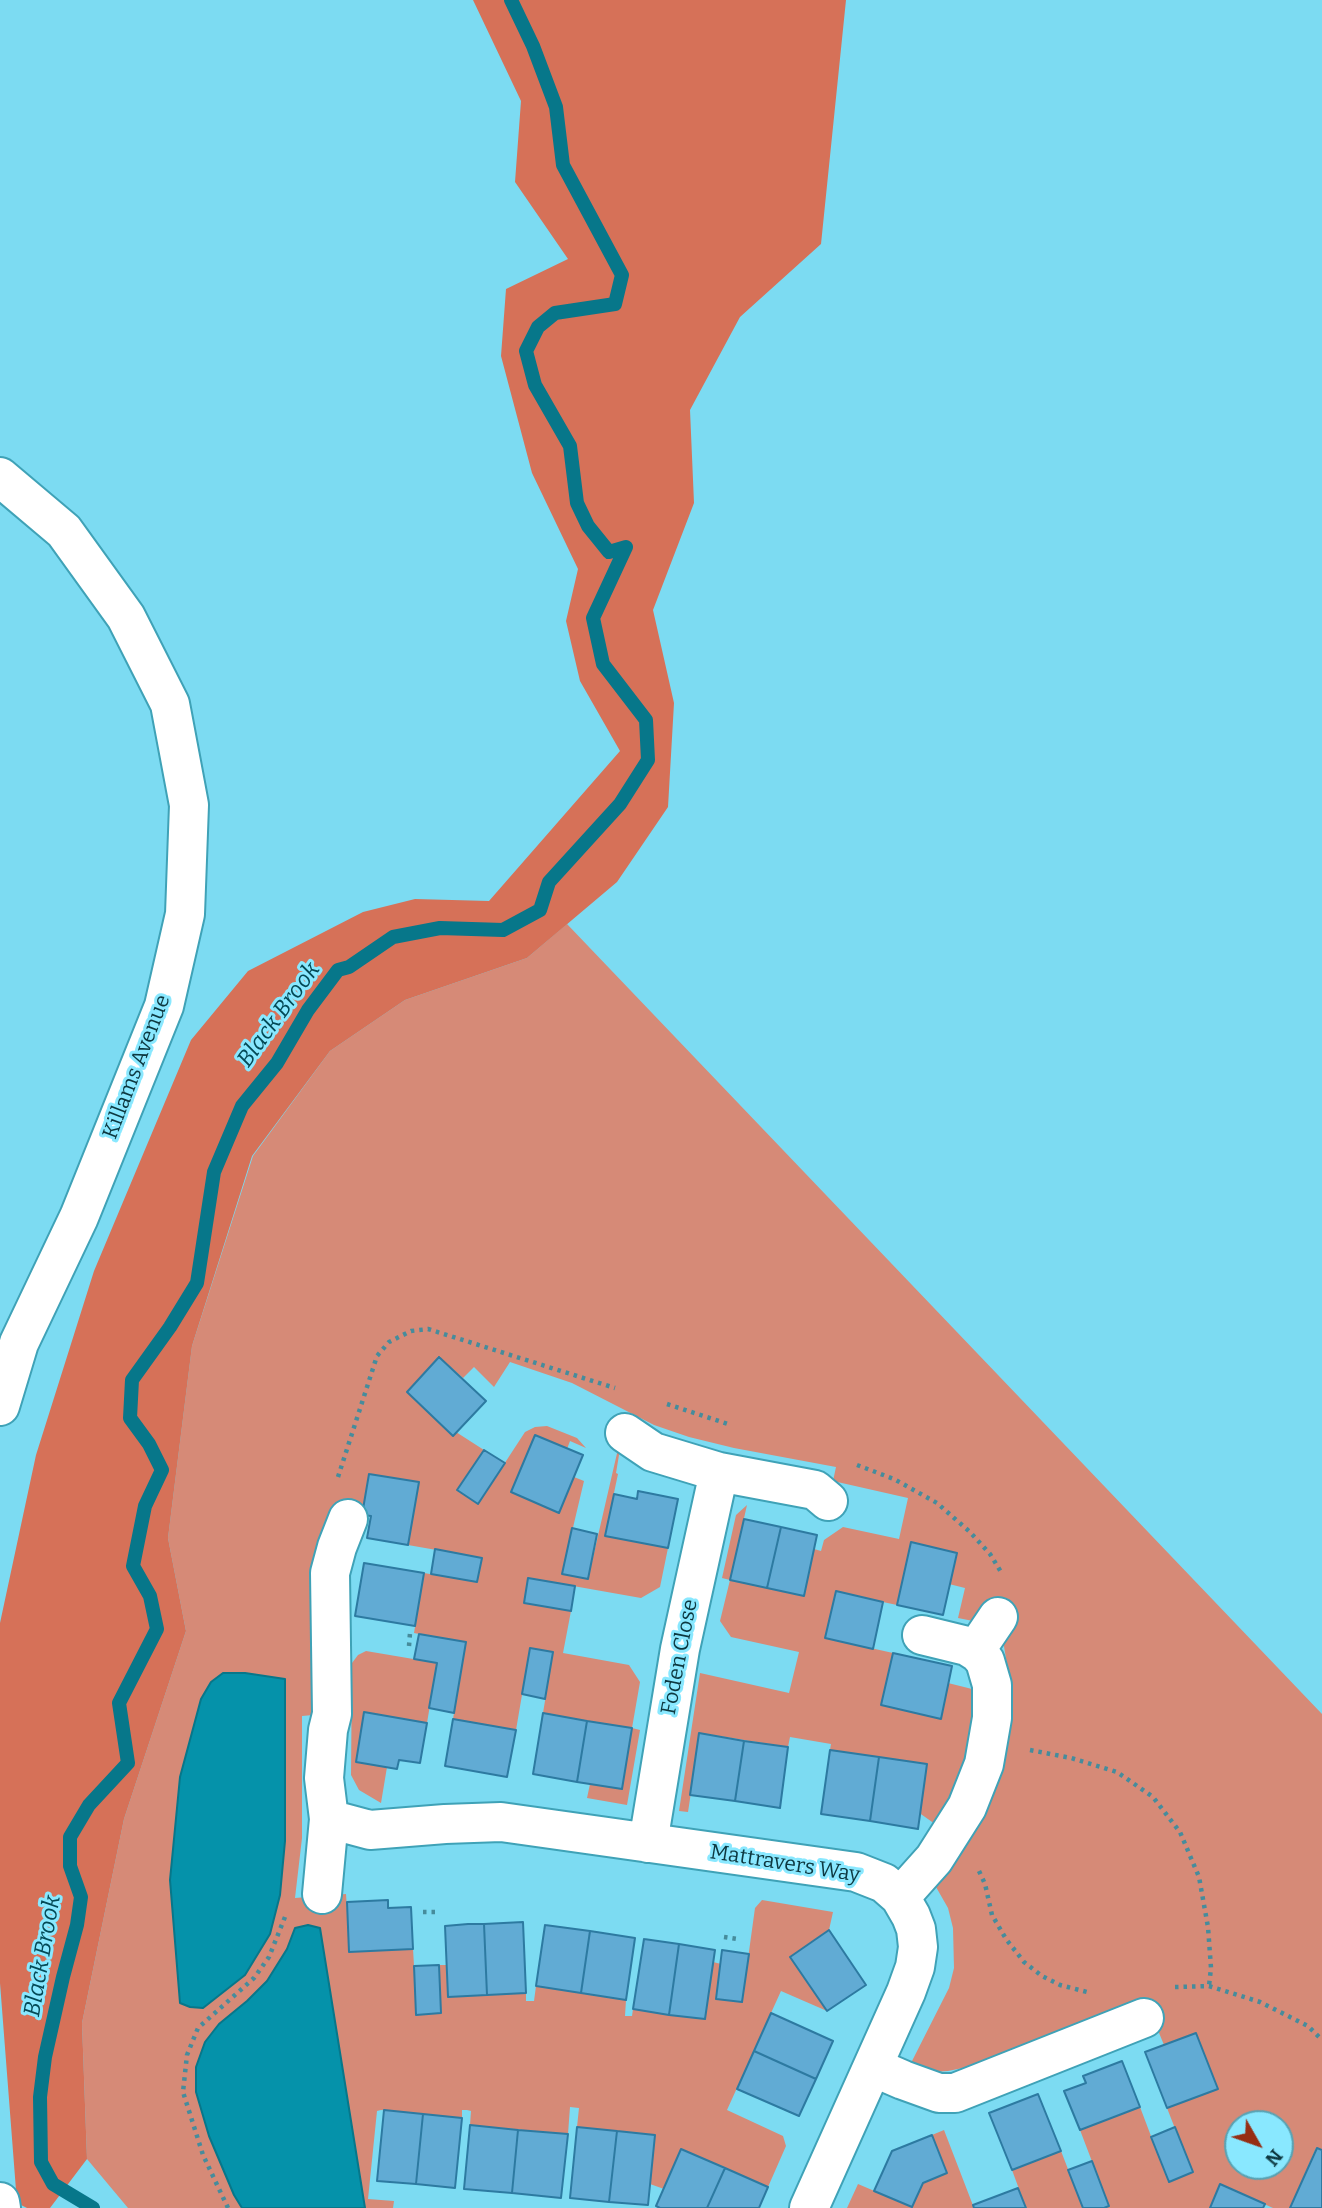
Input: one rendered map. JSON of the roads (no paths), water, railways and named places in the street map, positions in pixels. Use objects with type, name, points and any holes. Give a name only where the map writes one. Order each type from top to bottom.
[{"type":"street","name":"Killams Avenue","points":[[0,477],[64,531],[126,617],[170,704],[189,805],[185,914],[164,1006],[79,1217],[19,1343],[0,1406]]},
{"type":"street","points":[[625,1433],[653,1452],[719,1472],[815,1490],[828,1501]]},
{"type":"street","name":"Foden Close","points":[[648,1843],[680,1649],[719,1472]]},
{"type":"street","points":[[322,1894],[329,1819],[324,1778],[332,1714],[330,1573],[337,1546],[342,1502]]},
{"type":"street","points":[[975,1651],[998,1617]]},
{"type":"street","points":[[900,1897],[924,1873],[967,1807],[984,1764],[992,1718],[992,1685],[985,1661],[967,1646],[922,1635]]},
{"type":"street","name":"Mattravers Way","points":[[329,1819],[370,1830],[501,1822],[856,1872],[884,1883],[900,1897],[916,1929],[918,1947],[915,1967],[809,2208]]},
{"type":"street","points":[[873,2067],[939,2093],[955,2093],[1144,2018]]},
{"type":"street","points":[[0,2202],[1,2208]]},
{"type":"water","points":[[223,1673],[245,1673],[285,1679],[285,1841],[280,1895],[270,1934],[245,1975],[203,2008],[190,2007],[180,2003],[170,1880],[180,1777],[201,1699],[211,1682]]},
{"type":"water","points":[[308,1925],[320,1928],[365,2208],[242,2208],[209,2136],[196,2092],[196,2067],[205,2042],[219,2024],[267,1981],[287,1949],[295,1928]]},
{"type":"waterway","name":"Black Brook","points":[[93,2208],[53,2184],[41,2162],[40,2097],[45,2057],[77,1925],[81,1897],[70,1866],[70,1837],[89,1805],[128,1763],[119,1703],[157,1629],[150,1596],[133,1566],[145,1506],[162,1470],[149,1444],[130,1418],[132,1380],[197,1283],[214,1172],[242,1106],[277,1063],[308,1010],[338,970],[349,967],[393,937],[440,928],[503,930],[540,910],[549,882],[620,804],[648,760],[646,720],[603,664],[593,618],[626,547],[609,552],[588,526],[577,503],[570,446],[535,385],[526,351],[538,327],[555,313],[615,304],[622,275],[563,165],[556,107],[533,46],[511,0]]}]
